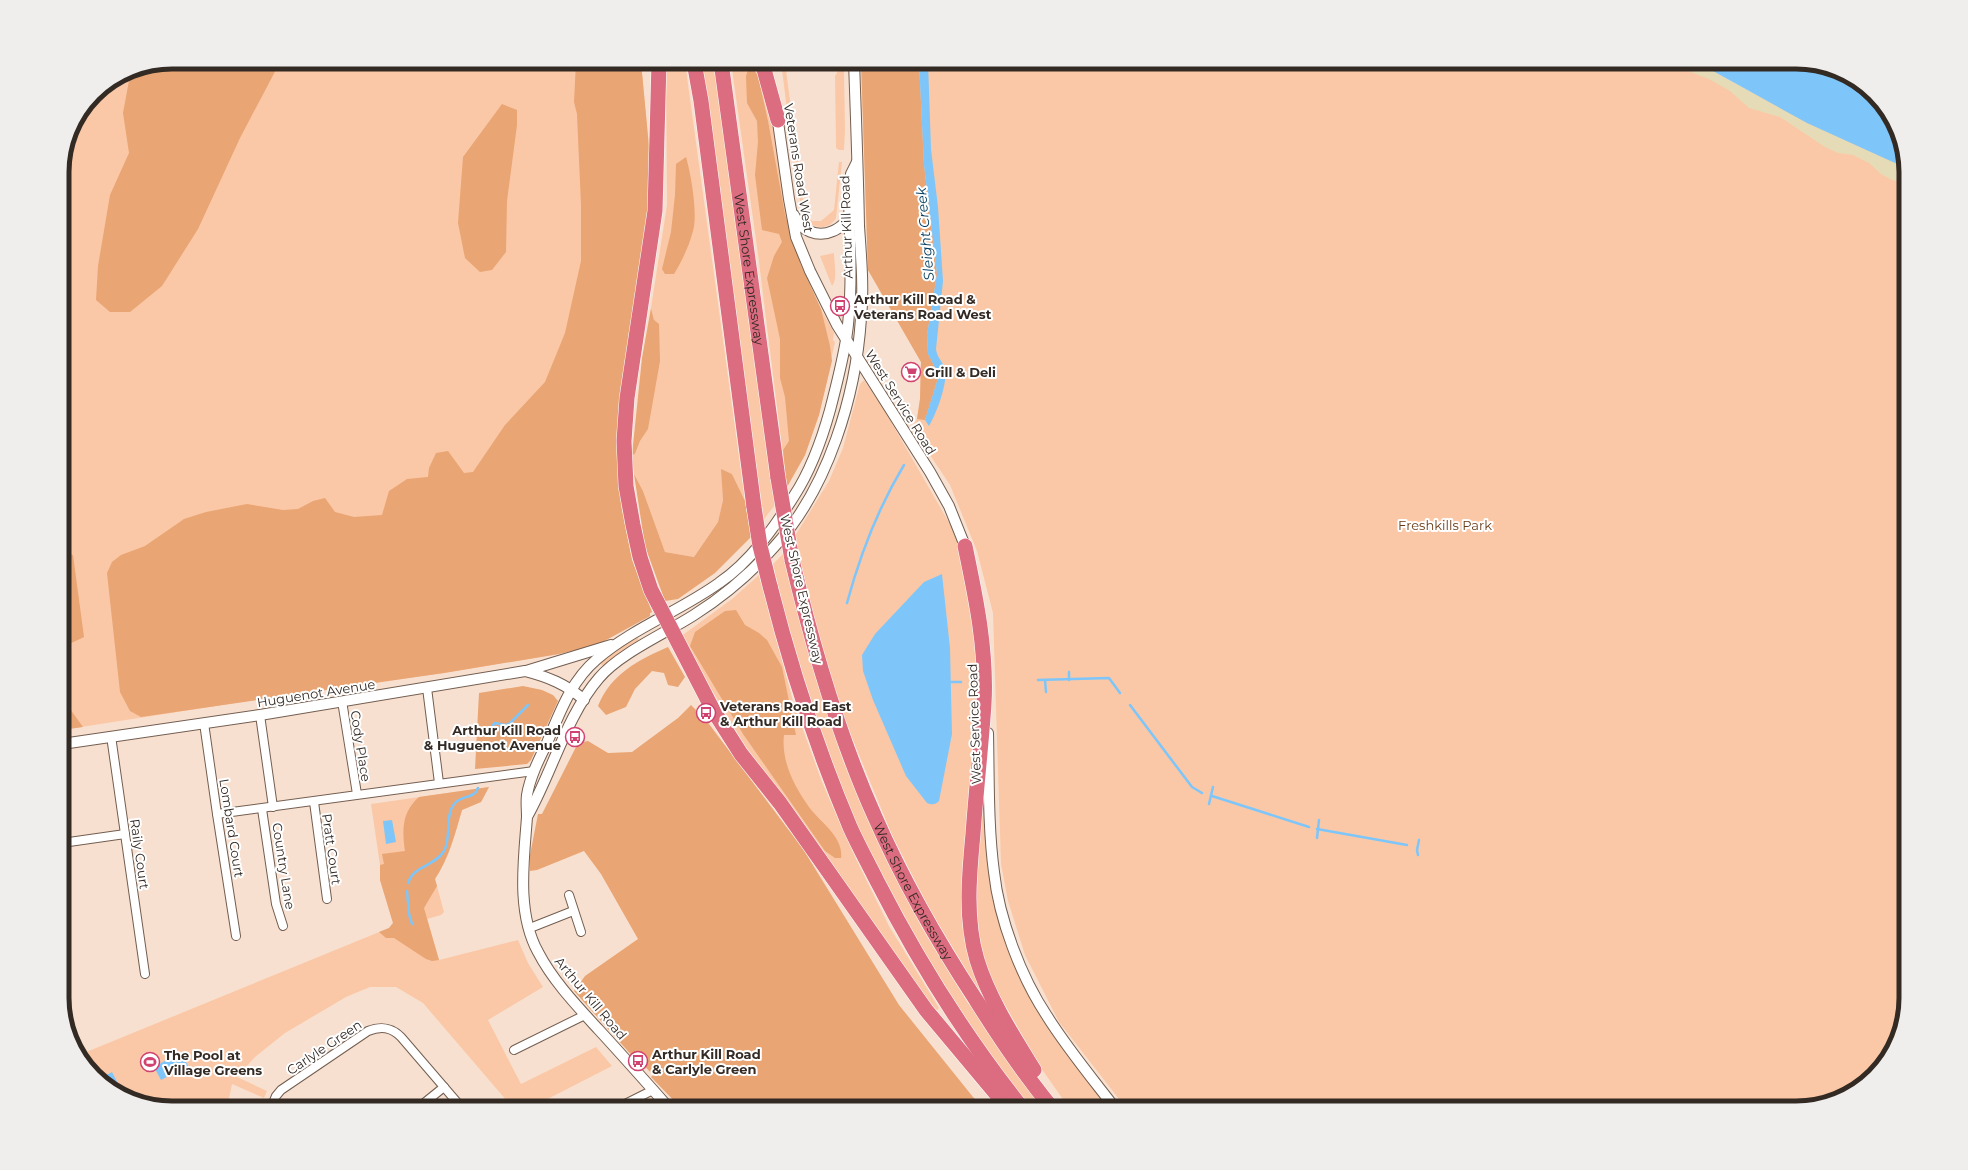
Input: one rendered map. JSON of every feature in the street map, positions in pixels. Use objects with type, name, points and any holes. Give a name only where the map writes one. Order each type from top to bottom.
[{"type":"highway","points":[[659,69],[655,211],[627,398],[624,441],[626,486],[639,550],[651,590],[713,710],[741,754],[780,803],[926,1010],[1002,1101]]},
{"type":"highway","name":"West Shore Expressway","points":[[695,69],[701,101],[760,546],[797,684],[821,755],[851,829],[889,904],[929,975],[972,1040],[1017,1101]]},
{"type":"highway","name":"West Shore Expressway","points":[[722,69],[778,478],[792,560],[822,674],[844,741],[875,817],[911,891],[950,961],[1035,1088],[1046,1101]]},
{"type":"highway","points":[[764,69],[778,120]]},
{"type":"highway","points":[[965,546],[979,617],[983,656],[984,703],[970,863],[969,901],[971,930],[977,960],[991,994],[1027,1058],[1055,1101]]},
{"type":"street","name":"Veterans Road West","points":[[769,69],[796,237],[827,308],[846,340]]},
{"type":"street","name":"Arthur Kill Road","points":[[668,623],[713,602],[746,575],[776,546],[798,517],[815,488],[832,451],[844,416],[862,317],[854,69]]},
{"type":"street","name":"Arthur Kill Road","points":[[668,623],[733,572],[750,555],[796,494],[814,457],[825,428],[846,340],[850,297],[849,186],[851,174],[857,162]]},
{"type":"street","points":[[789,199],[796,221],[807,231],[820,235],[834,231],[849,220]]},
{"type":"street","name":"West Service Road","points":[[846,340],[930,472],[949,506],[965,546],[980,606],[985,645],[990,820],[993,866],[1005,922],[1023,972],[1046,1015],[1076,1057],[1111,1101]]},
{"type":"street","points":[[524,672],[620,642],[668,623]]},
{"type":"street","points":[[527,818],[584,700],[599,677],[617,661],[668,623]]},
{"type":"street","points":[[527,818],[527,795],[534,771],[571,688],[581,674],[597,658],[620,642]]},
{"type":"street","name":"Huguenot Avenue","points":[[69,743],[260,715],[524,672],[544,676],[571,688],[584,700]]},
{"type":"street","points":[[427,688],[439,784]]},
{"type":"street","name":"Cody Place","points":[[342,701],[357,794]]},
{"type":"street","points":[[260,715],[273,807]]},
{"type":"street","name":"Lombard Court","points":[[204,723],[236,936]]},
{"type":"street","name":"Raily Court","points":[[111,736],[145,974]]},
{"type":"street","name":"Cody Place","points":[[217,814],[534,771]]},
{"type":"street","name":"Pratt Court","points":[[314,802],[327,899]]},
{"type":"street","name":"Country Lane","points":[[262,808],[276,904],[283,926]]},
{"type":"street","name":"Arthur Kill Road","points":[[527,818],[522,862],[523,884],[533,941],[541,957],[570,998],[663,1101]]},
{"type":"street","points":[[69,842],[125,834]]},
{"type":"street","points":[[569,895],[581,932]]},
{"type":"street","points":[[530,928],[573,911]]},
{"type":"street","points":[[514,1050],[585,1015]]},
{"type":"street","name":"Carlyle Green","points":[[274,1101],[281,1090],[368,1031],[382,1027],[395,1031],[402,1037],[456,1101]]},
{"type":"street","points":[[427,1101],[444,1087]]},
{"type":"street","points":[[631,1101],[653,1090]]},
{"type":"green space","points":[[642,69],[652,179],[618,455],[621,505],[632,560],[652,612],[650,613],[650,616],[602,642],[559,654],[444,673],[305,692],[69,729],[69,165],[73,145],[83,121],[90,109],[115,86],[139,74],[159,70]]},
{"type":"green space","points":[[666,69],[686,69],[745,501],[732,474],[722,470],[723,500],[718,522],[694,557],[665,552],[643,491],[634,474],[632,455],[635,454],[640,441],[648,429],[654,320],[651,308],[667,205]]},
{"type":"green space","points":[[700,69],[716,69],[775,505],[764,519]]},
{"type":"green space","points":[[732,69],[758,69],[774,133],[787,215],[801,265],[821,309],[834,333],[833,340],[835,342],[819,415],[805,455],[787,487],[758,254]]},
{"type":"green space","points":[[782,69],[786,69],[798,162],[795,163],[795,173]]},
{"type":"green space","name":"Freshkills Park","points":[[861,69],[1703,69],[1899,165],[1899,998],[1898,1011],[1891,1037],[1878,1061],[1859,1080],[1835,1093],[1809,1100],[1796,1101],[1121,1101],[1059,1022],[1025,955],[1008,901],[1001,864],[993,613],[977,551],[950,485],[912,428],[917,419],[920,399],[921,362],[868,270]]},
{"type":"green space","points":[[844,70],[844,150],[839,150],[836,148],[835,76],[838,71]]},
{"type":"green space","points":[[839,162],[842,162],[836,218],[828,226],[818,227],[809,222],[802,213],[796,175],[799,174],[805,213],[812,221],[821,221],[834,210]]},
{"type":"green space","points":[[834,253],[835,279],[832,286],[820,256]]},
{"type":"green space","points":[[864,380],[883,408],[955,533],[974,611],[978,675],[969,838],[984,997],[977,988],[929,908],[892,835],[853,740],[824,662],[795,536],[829,481],[843,448],[860,384]]},
{"type":"green space","points":[[784,553],[815,676],[843,761],[882,848],[922,928],[968,1003],[1042,1101],[1024,1101],[955,1008],[869,855],[830,764],[800,678],[773,564]]},
{"type":"green space","points":[[759,575],[794,705],[822,782],[854,855],[889,926],[939,1008],[936,1011],[744,744],[680,637],[732,599]]},
{"type":"green space","points":[[637,636],[639,641],[621,652],[603,666],[600,663],[617,648]]},
{"type":"green space","points":[[985,778],[997,911],[1016,969],[1037,1011],[1067,1054],[1104,1101],[1064,1101],[1039,1065],[991,980],[977,945],[972,897]]},
{"type":"green space","points":[[489,787],[481,802],[462,810],[448,854],[435,879],[444,912],[441,915],[427,919],[439,960],[518,940],[528,963],[543,987],[488,1020],[521,1084],[596,1047],[612,1066],[544,1101],[507,1101],[423,1003],[396,987],[370,987],[346,997],[285,1033],[255,1057],[237,1077],[267,1091],[264,1098],[232,1084],[228,1101],[159,1100],[133,1093],[109,1080],[99,1071],[85,1053],[389,928],[393,923],[380,880],[380,865],[371,804]]},
{"type":"shaded area","points":[[172,69],[276,69],[240,138],[198,229],[162,286],[130,312],[110,312],[96,300],[98,266],[110,195],[129,153],[123,113],[129,79],[139,74]]},
{"type":"shaded area","points":[[576,69],[642,69],[652,179],[618,455],[621,505],[632,560],[652,612],[650,613],[650,616],[597,645],[559,654],[444,673],[141,717],[130,711],[120,692],[107,573],[112,562],[121,555],[145,546],[184,519],[206,512],[247,504],[283,510],[298,509],[313,501],[325,498],[335,512],[354,517],[382,515],[389,491],[407,479],[428,477],[429,468],[436,453],[448,451],[464,473],[473,472],[505,425],[545,382],[565,333],[581,261],[581,205],[577,114],[574,102]]},
{"type":"shaded area","points":[[748,69],[753,69],[758,76],[785,214],[801,265],[821,309],[832,361],[819,415],[805,455],[787,487],[783,450],[789,441],[785,397],[780,378],[780,339],[767,278],[774,256],[782,242],[779,234],[762,230],[755,175],[758,142],[757,121],[747,103],[746,76]]},
{"type":"shaded area","points":[[861,69],[919,69],[924,165],[937,274],[927,335],[928,354],[939,375],[925,420],[917,419],[920,399],[921,362],[868,270]]},
{"type":"shaded area","points":[[502,104],[517,110],[517,125],[507,201],[506,252],[492,270],[480,272],[465,258],[458,223],[463,157]]},
{"type":"shaded area","points":[[686,157],[690,173],[695,215],[693,231],[685,253],[674,274],[665,274],[662,269],[671,232],[675,195],[676,164]]},
{"type":"shaded area","points":[[651,308],[654,320],[659,324],[660,361],[648,429],[640,441],[635,454],[632,455],[642,358]]},
{"type":"shaded area","points":[[721,469],[732,474],[745,501],[751,537],[715,573],[678,599],[665,601],[645,546],[634,474],[643,491],[665,552],[694,557],[718,522],[723,500]]},
{"type":"shaded area","points":[[69,554],[73,555],[84,637],[69,644]]},
{"type":"shaded area","points":[[736,610],[745,625],[759,633],[767,640],[782,667],[796,735],[784,735],[787,764],[803,799],[830,830],[839,843],[841,858],[835,858],[825,851],[743,734],[690,646],[695,632],[725,611]]},
{"type":"shaded area","points":[[668,647],[685,677],[678,687],[668,685],[664,673],[652,671],[635,689],[626,707],[606,715],[598,706],[610,685],[627,669],[636,663]]},
{"type":"shaded area","points":[[523,686],[542,690],[553,695],[558,701],[531,760],[527,764],[475,769],[479,693]]},
{"type":"shaded area","points":[[691,705],[706,720],[803,849],[899,1005],[977,1101],[674,1101],[651,1077],[653,1075],[637,1058],[635,1059],[574,991],[585,976],[638,939],[601,874],[584,851],[537,870],[530,871],[530,855],[538,814],[542,814],[578,743],[588,741],[608,753],[632,752],[678,718]]},
{"type":"shaded area","points":[[69,708],[83,727],[69,729]]},
{"type":"shaded area","points":[[489,787],[481,802],[462,810],[448,854],[435,879],[437,886],[424,908],[439,960],[432,961],[426,959],[394,938],[386,938],[379,932],[389,928],[393,923],[380,880],[380,865],[384,864],[382,854],[405,851],[404,821],[409,809],[419,797]]},
{"type":"sand","points":[[1683,69],[1708,69],[1713,71],[1807,123],[1899,165],[1899,182],[1892,180],[1881,174],[1869,163],[1853,155],[1838,153],[1825,147],[1780,117],[1749,108],[1730,91],[1709,79]]},
{"type":"water","points":[[919,69],[928,69],[931,149],[938,207],[943,281],[936,349],[944,366],[945,379],[944,388],[938,406],[929,426],[925,420],[939,375],[928,354],[927,335],[937,274],[924,165]]},
{"type":"water","points":[[1708,69],[1809,70],[1835,77],[1847,83],[1859,90],[1869,99],[1882,115],[1894,139],[1899,165],[1807,123]]},
{"type":"water","points":[[942,574],[950,648],[952,734],[939,801],[932,804],[927,803],[906,776],[873,700],[863,671],[862,655],[875,634],[924,582]]},
{"type":"water","points":[[392,820],[396,842],[386,844],[383,821]]},
{"type":"water","points":[[181,1052],[188,1066],[161,1080],[154,1067]]},
{"type":"water","points":[[112,1072],[119,1086],[109,1080],[105,1076]]},
{"type":"waterway","name":"Sleight Creek","points":[[847,603],[858,567],[878,515],[904,465]]},
{"type":"waterway","points":[[1069,672],[1069,680]]},
{"type":"waterway","points":[[1038,680],[1109,678],[1120,693]]},
{"type":"waterway","points":[[1045,680],[1046,692]]},
{"type":"waterway","points":[[951,682],[961,682]]},
{"type":"waterway","points":[[493,735],[493,725],[495,723],[505,725],[509,724],[528,705]]},
{"type":"waterway","points":[[1130,705],[1192,787],[1202,793]]},
{"type":"waterway","points":[[1209,804],[1213,787]]},
{"type":"waterway","points":[[408,883],[411,877],[419,869],[435,860],[444,851],[448,839],[449,820],[452,808],[455,803],[461,799],[474,794],[478,788]]},
{"type":"waterway","points":[[1212,796],[1309,827]]},
{"type":"waterway","points":[[1317,838],[1319,820]]},
{"type":"waterway","points":[[1317,829],[1407,845]]},
{"type":"waterway","points":[[1418,855],[1417,850],[1419,840]]},
{"type":"waterway","points":[[407,891],[409,914],[412,924]]},
{"type":"place","name":"Arthur Kill Road & Veterans Road West","points":[[840,306]]},
{"type":"place","name":"Grill & Deli","points":[[911,372]]},
{"type":"place","name":"Veterans Road East & Arthur Kill Road","points":[[706,713]]},
{"type":"place","name":"Arthur Kill Road & Huguenot Avenue","points":[[575,737]]},
{"type":"place","name":"Arthur Kill Road & Carlyle Green","points":[[638,1061]]},
{"type":"place","name":"The Pool at Village Greens","points":[[150,1062]]}]
